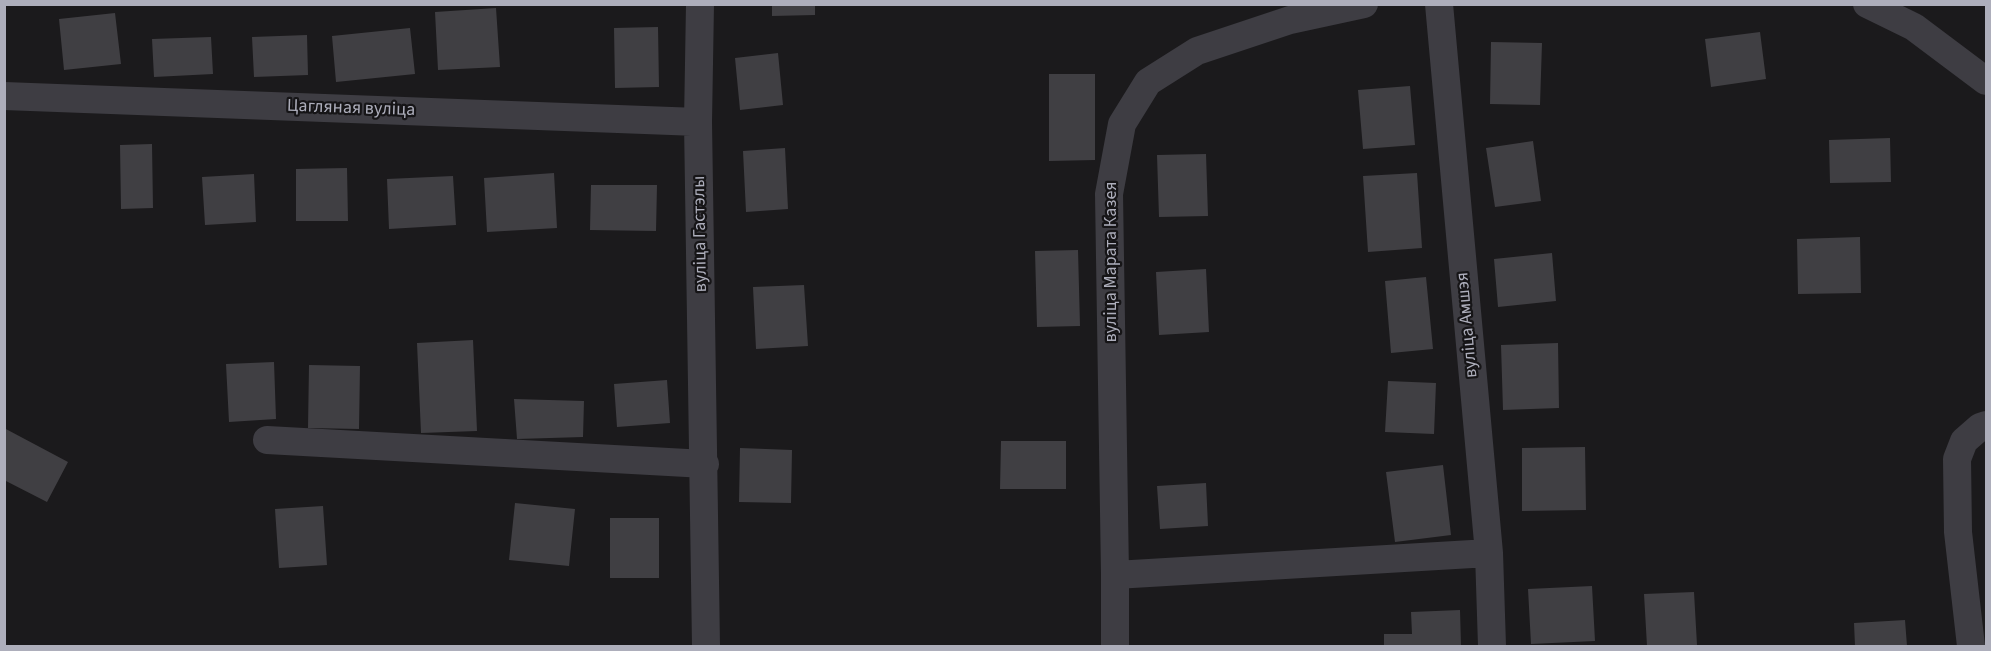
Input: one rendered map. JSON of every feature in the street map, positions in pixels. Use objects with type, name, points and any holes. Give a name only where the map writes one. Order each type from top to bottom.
[{"type":"street","name":"вуліца Гастэлы","points":[[699,4],[698,122],[706,646]]},
{"type":"street","name":"вуліца Марата Казея","points":[[1115,646],[1109,194],[1122,124],[1148,82],[1197,51],[1290,20],[1364,4]]},
{"type":"street","name":"вуліца Амшэя","points":[[1439,4],[1489,553],[1492,646]]},
{"type":"street","points":[[1867,4],[1914,27],[1986,81]]},
{"type":"street","name":"Цагляная вуліца","points":[[4,96],[698,122]]},
{"type":"street","points":[[1971,646],[1958,532],[1957,459],[1964,441],[1983,426]]},
{"type":"street","points":[[267,440],[705,464]]},
{"type":"street","points":[[1115,574],[1489,553]]},
{"type":"building","points":[[772,4],[815,4],[815,15],[772,16]]},
{"type":"building","points":[[496,8],[500,67],[438,70],[435,12]]},
{"type":"building","points":[[115,13],[121,64],[64,70],[59,19]]},
{"type":"building","points":[[658,27],[659,87],[615,88],[614,28]]},
{"type":"building","points":[[410,28],[415,74],[336,82],[332,36]]},
{"type":"building","points":[[1760,32],[1766,79],[1711,87],[1705,39]]},
{"type":"building","points":[[307,35],[308,75],[254,77],[252,37]]},
{"type":"building","points":[[211,37],[213,74],[154,77],[152,39]]},
{"type":"building","points":[[1491,42],[1542,43],[1540,105],[1490,104]]},
{"type":"building","points":[[778,53],[783,105],[740,110],[735,58]]},
{"type":"building","points":[[1049,74],[1095,74],[1095,160],[1049,161]]},
{"type":"building","points":[[1410,86],[1415,145],[1363,149],[1358,90]]},
{"type":"building","points":[[1890,138],[1891,182],[1830,183],[1829,140]]},
{"type":"building","points":[[1533,141],[1541,201],[1495,207],[1486,148]]},
{"type":"building","points":[[152,144],[153,208],[121,209],[120,145]]},
{"type":"building","points":[[785,148],[788,209],[746,212],[743,151]]},
{"type":"building","points":[[1206,154],[1208,216],[1159,217],[1157,155]]},
{"type":"building","points":[[347,168],[348,221],[296,221],[296,169]]},
{"type":"building","points":[[554,173],[557,228],[487,232],[484,178]]},
{"type":"building","points":[[1417,173],[1422,248],[1368,252],[1363,176]]},
{"type":"building","points":[[254,174],[256,222],[205,225],[202,177]]},
{"type":"building","points":[[453,176],[456,225],[389,229],[387,179]]},
{"type":"building","points":[[591,185],[657,185],[656,231],[590,230]]},
{"type":"building","points":[[1860,237],[1861,293],[1798,294],[1797,239]]},
{"type":"building","points":[[1078,250],[1080,326],[1037,327],[1035,251]]},
{"type":"building","points":[[1552,253],[1556,301],[1498,307],[1494,259]]},
{"type":"building","points":[[1206,269],[1209,332],[1159,335],[1156,272]]},
{"type":"building","points":[[1426,277],[1433,349],[1391,353],[1385,281]]},
{"type":"building","points":[[804,285],[808,346],[756,349],[753,287]]},
{"type":"building","points":[[473,340],[477,431],[421,433],[417,343]]},
{"type":"building","points":[[1558,343],[1559,408],[1503,410],[1501,345]]},
{"type":"building","points":[[274,362],[276,419],[229,422],[226,364]]},
{"type":"building","points":[[309,365],[360,366],[359,429],[308,428]]},
{"type":"building","points":[[667,380],[670,423],[617,427],[614,384]]},
{"type":"building","points":[[1388,381],[1436,383],[1434,434],[1385,432]]},
{"type":"building","points":[[514,399],[584,401],[583,437],[517,439]]},
{"type":"building","points":[[4,428],[68,462],[47,502],[4,480]]},
{"type":"building","points":[[1001,441],[1066,441],[1066,489],[1000,489]]},
{"type":"building","points":[[1585,447],[1586,510],[1522,511],[1522,448]]},
{"type":"building","points":[[740,448],[792,450],[791,503],[739,502]]},
{"type":"building","points":[[1443,465],[1451,535],[1395,542],[1386,472]]},
{"type":"building","points":[[1206,483],[1208,526],[1160,529],[1157,486]]},
{"type":"building","points":[[515,503],[575,509],[569,566],[509,560]]},
{"type":"building","points":[[323,506],[327,565],[279,568],[275,509]]},
{"type":"building","points":[[610,518],[659,518],[659,578],[610,578]]},
{"type":"building","points":[[1592,586],[1595,641],[1531,644],[1528,589]]},
{"type":"building","points":[[1694,592],[1697,645],[1647,646],[1644,594]]},
{"type":"building","points":[[1460,610],[1461,646],[1384,646],[1384,634],[1412,634],[1411,612]]},
{"type":"building","points":[[1905,620],[1907,646],[1855,646],[1854,623]]}]
